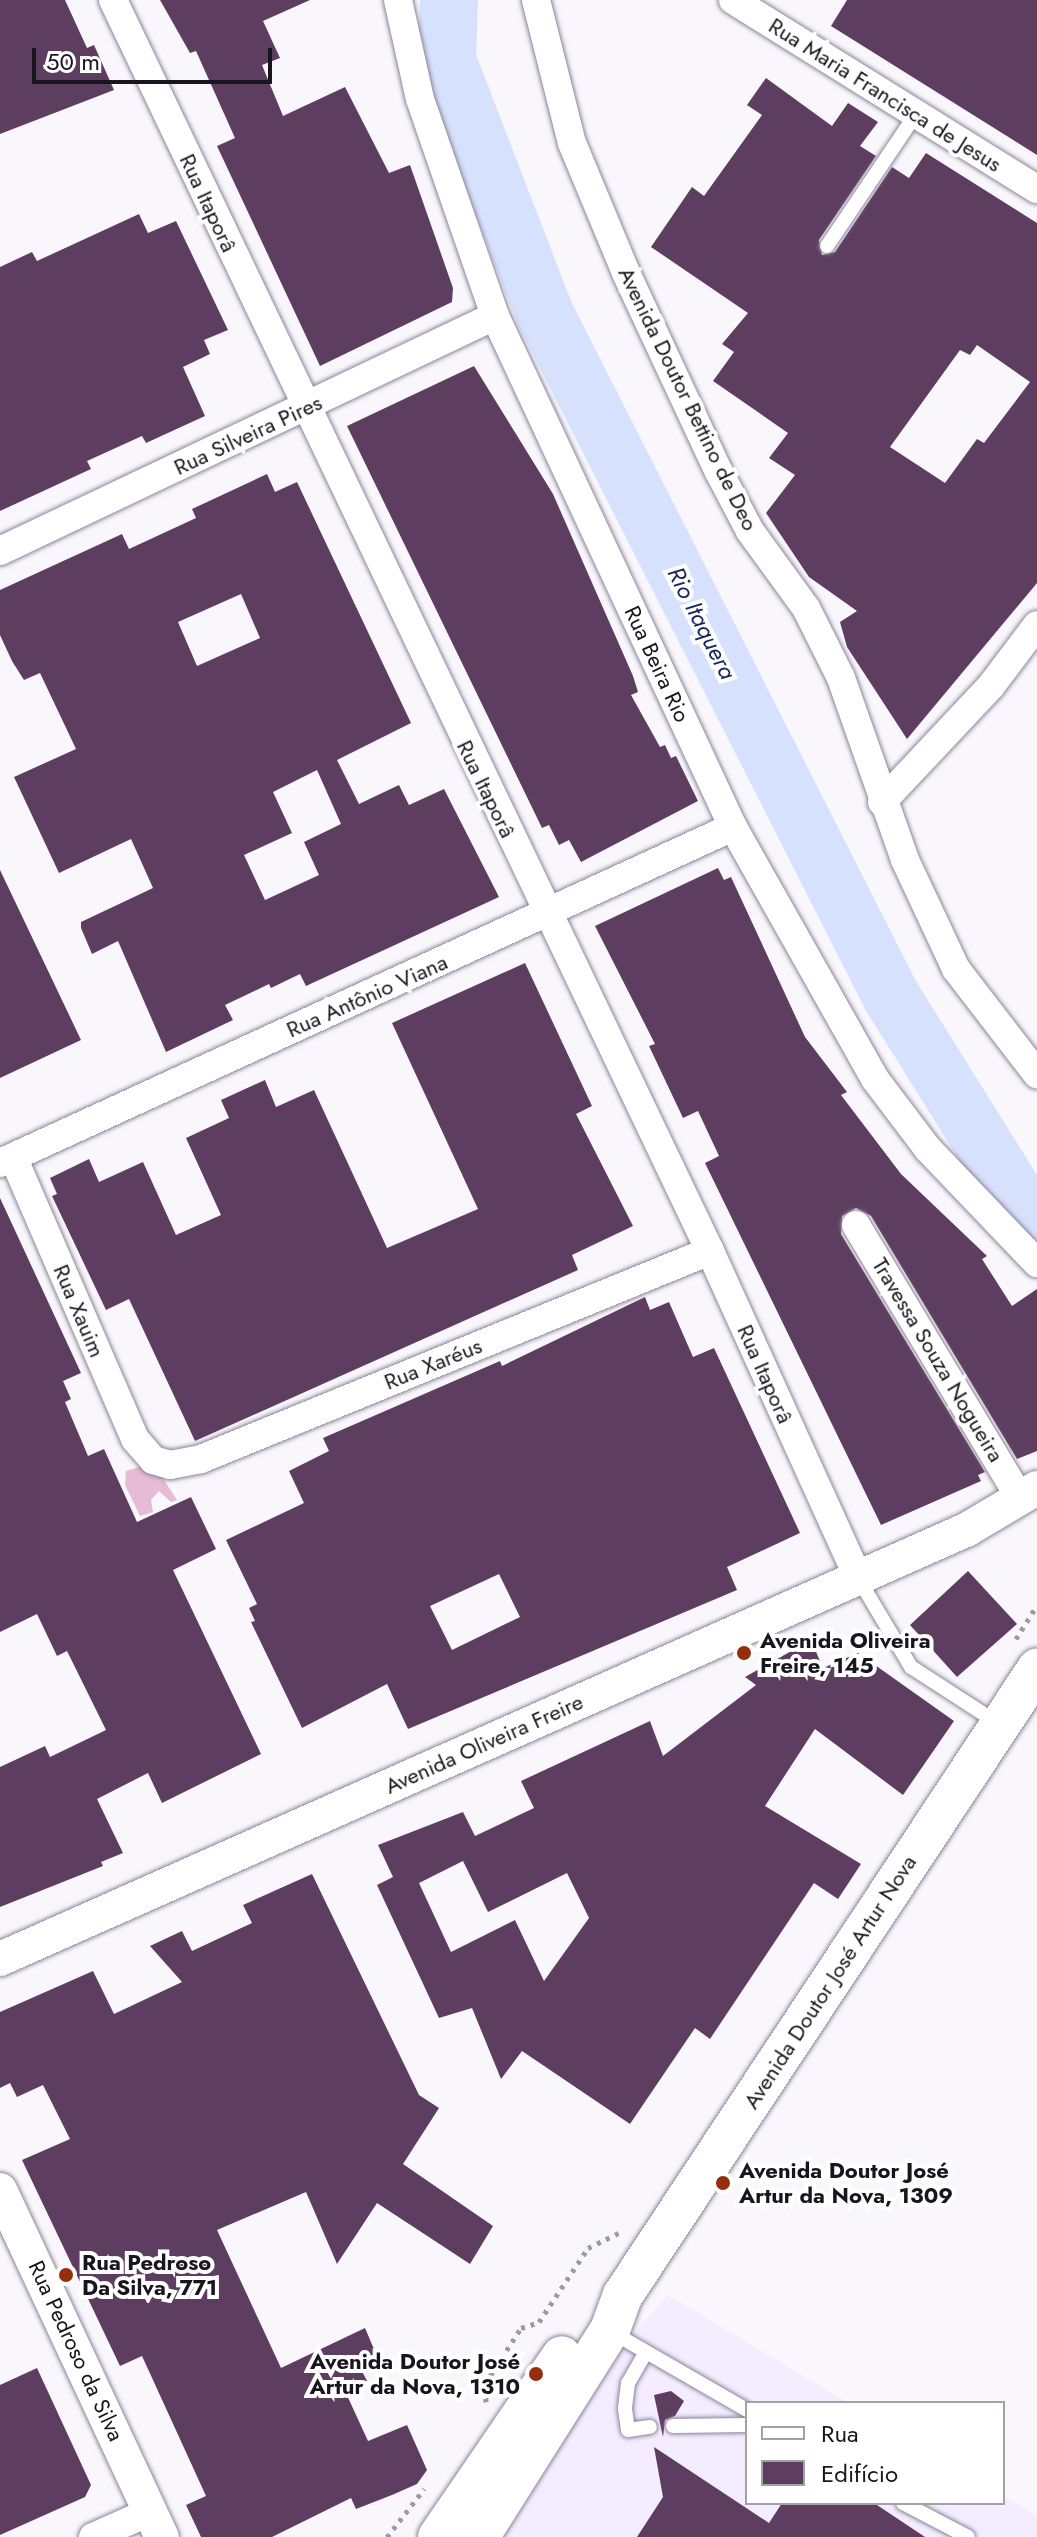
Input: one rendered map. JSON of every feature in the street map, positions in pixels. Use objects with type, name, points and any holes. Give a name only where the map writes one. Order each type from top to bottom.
[{"type":"main road","name":"Avenida Doutor José Artur Nova","points":[[479,2537],[617,2313],[1000,1725],[1024,1658]]},
{"type":"main road","name":"Avenida Doutor José Artur Nova","points":[[438,2537],[588,2319],[617,2313]]},
{"type":"street","name":"Rua Itaporâ","points":[[113,0],[305,410],[710,1251],[858,1578]]},
{"type":"street","name":"Rua Beira Rio","points":[[398,0],[420,99],[495,316],[733,827],[875,1079],[937,1161],[1037,1263]]},
{"type":"street","name":"Avenida Doutor Bettino de Deo","points":[[536,0],[572,143],[626,273],[731,496],[806,608],[841,678],[882,802],[956,969],[1037,1074]]},
{"type":"street","name":"Rua Maria Francisca de Jesus","points":[[733,0],[1037,189]]},
{"type":"street","name":"Rua Silveira Pires","points":[[0,551],[305,410],[495,316]]},
{"type":"street","points":[[882,802],[991,686],[1037,625]]},
{"type":"street","name":"Rua Antônio Viana","points":[[7,1160],[733,827]]},
{"type":"street","name":"Rua Xauim","points":[[7,1160],[128,1424],[153,1460]]},
{"type":"street","name":"Travessa Souza Nogueira","points":[[856,1225],[1031,1499]]},
{"type":"street","name":"Rua Xaréus","points":[[153,1460],[170,1465],[201,1459],[710,1251]]},
{"type":"street","name":"Avenida Oliveira Freire","points":[[0,1959],[1031,1499]]},
{"type":"street","name":"Rua Pedroso da Silva","points":[[0,2190],[157,2524]]},
{"type":"street","points":[[93,2537],[157,2524]]},
{"type":"lane","points":[[827,246],[916,114]]},
{"type":"lane","points":[[858,1578],[911,1667],[1000,1725]]},
{"type":"lane","points":[[617,2313],[646,2352],[745,2409]]},
{"type":"lane","points":[[646,2352],[628,2383],[625,2409],[628,2430],[650,2427]]},
{"type":"lane","points":[[673,2426],[745,2425]]},
{"type":"lane","points":[[907,2505],[968,2537]]},
{"type":"path","points":[[1024,1658],[1037,1606]]},
{"type":"path","points":[[486,2406],[485,2384],[521,2328],[539,2322],[588,2248],[631,2227]]},
{"type":"path","points":[[387,2537],[426,2487]]},
{"type":"shaded area","points":[[153,1463],[177,1500],[171,1502],[159,1491],[151,1500],[153,1512],[140,1516],[125,1485],[126,1471]]},
{"type":"shaded area","points":[[668,2295],[845,2401],[745,2401],[745,2505],[1005,2505],[1005,2497],[1037,2516],[1037,2537],[496,2537],[543,2435]]},
{"type":"building","points":[[0,0],[65,0],[87,48],[94,45],[114,90],[0,134]]},
{"type":"building","points":[[160,0],[310,0],[263,21],[280,58],[262,65],[283,116],[345,87],[389,173],[410,165],[453,288],[452,302],[320,366],[217,146],[235,138],[196,51],[190,53]]},
{"type":"building","points":[[847,0],[1037,0],[1037,155],[831,26]]},
{"type":"building","points":[[766,78],[832,126],[848,103],[878,122],[860,146],[876,156],[819,240],[822,255],[835,252],[892,167],[909,178],[926,153],[1037,223],[1037,583],[907,739],[847,647],[840,622],[857,611],[809,577],[766,513],[795,475],[769,458],[788,433],[713,381],[734,352],[722,344],[748,313],[651,247],[692,187],[704,196],[762,115],[747,105]],"holes":[[[977,345],[1030,382],[984,443],[977,439],[945,483],[890,447],[960,350],[970,355]]]},
{"type":"building","points":[[139,214],[148,233],[176,221],[228,330],[204,340],[210,354],[183,367],[205,416],[146,443],[142,436],[87,461],[91,469],[0,511],[0,267],[32,252],[37,261]]},
{"type":"building","points":[[474,366],[553,494],[633,676],[638,692],[631,695],[660,747],[665,745],[671,758],[676,756],[698,801],[581,862],[569,840],[559,845],[549,825],[542,828],[347,426]]},
{"type":"building","points":[[267,474],[275,492],[297,482],[411,723],[337,760],[359,804],[399,785],[409,805],[444,789],[499,897],[306,986],[300,974],[271,988],[269,984],[225,1005],[233,1020],[166,1052],[118,941],[92,954],[81,928],[81,922],[153,888],[131,839],[59,873],[14,777],[76,749],[40,673],[24,680],[12,661],[0,635],[0,590],[122,534],[129,549],[196,518],[192,509]],"holes":[[[241,594],[260,638],[197,666],[178,622]],[[317,770],[341,824],[304,842],[319,875],[265,900],[244,855],[292,833],[273,792]]]},
{"type":"building","points":[[718,868],[724,880],[731,877],[805,1037],[847,1092],[841,1095],[901,1174],[987,1256],[982,1259],[1012,1306],[1037,1289],[1037,1451],[1017,1459],[871,1216],[856,1208],[842,1216],[841,1234],[985,1472],[978,1475],[981,1481],[881,1525],[705,1163],[719,1156],[698,1111],[683,1118],[649,1046],[655,1044],[595,926]]},
{"type":"building","points":[[0,870],[81,1040],[0,1078]]},
{"type":"building","points":[[525,963],[592,1106],[576,1114],[633,1226],[572,1255],[578,1270],[195,1441],[129,1299],[106,1310],[52,1196],[57,1194],[50,1178],[89,1159],[99,1182],[143,1162],[176,1235],[221,1215],[186,1138],[229,1118],[221,1100],[265,1080],[276,1107],[314,1090],[387,1248],[478,1209],[392,1023]]},
{"type":"building","points":[[0,1198],[81,1373],[63,1381],[71,1399],[65,1402],[88,1456],[104,1449],[137,1522],[191,1497],[216,1549],[173,1570],[261,1754],[162,1803],[148,1773],[97,1799],[123,1853],[101,1862],[103,1866],[0,1907],[0,1767],[45,1746],[50,1757],[106,1730],[67,1651],[57,1656],[37,1614],[0,1632]]},
{"type":"building","points":[[645,1297],[650,1310],[669,1302],[693,1357],[714,1348],[800,1533],[727,1567],[737,1590],[408,1729],[387,1684],[302,1728],[251,1622],[255,1621],[249,1608],[257,1604],[226,1540],[304,1503],[289,1471],[329,1451],[323,1438],[500,1361],[502,1366]],"holes":[[[499,1574],[520,1617],[452,1650],[430,1606]]]},
{"type":"building","points":[[968,1571],[1017,1624],[957,1677],[910,1625]]},
{"type":"building","points":[[811,1640],[823,1668],[858,1653],[954,1721],[903,1795],[815,1729],[765,1806],[861,1864],[838,1899],[814,1883],[710,2039],[695,2028],[630,2124],[522,2051],[501,2079],[472,2008],[439,2018],[377,1885],[393,1877],[378,1845],[463,1812],[475,1836],[534,1808],[521,1781],[650,1721],[663,1756],[756,1685],[745,1677]],"holes":[[[463,1861],[488,1912],[567,1873],[589,1918],[544,1981],[515,1920],[451,1952],[419,1883]]]},
{"type":"building","points":[[312,1874],[419,2095],[439,2108],[403,2164],[493,2226],[470,2264],[377,2203],[337,2264],[306,2192],[217,2230],[281,2368],[365,2328],[379,2361],[361,2369],[367,2381],[345,2391],[368,2441],[407,2425],[427,2470],[417,2484],[392,2495],[356,2509],[351,2498],[272,2537],[201,2537],[186,2505],[206,2496],[142,2356],[120,2366],[22,2160],[70,2139],[43,2085],[17,2097],[10,2083],[0,2088],[0,2012],[93,1971],[114,2014],[182,1982],[150,1946],[182,1931],[192,1951],[252,1923],[243,1905]]},
{"type":"building","points":[[37,2368],[91,2485],[85,2497],[0,2535],[0,2385]]},
{"type":"building","points":[[671,2391],[684,2401],[675,2416],[665,2420],[663,2437],[654,2395]]},
{"type":"building","points":[[654,2447],[769,2523],[781,2505],[877,2505],[925,2537],[637,2537],[663,2497]]},
{"type":"waterway","name":"Rio Itaquera","points":[[449,0],[447,60],[545,314],[891,996],[1017,1198],[1037,1210]]},
{"type":"place","name":"Avenida Oliveira Freire, 145","points":[[744,1653]]},
{"type":"place","name":"Avenida Doutor José Artur da Nova, 1309","points":[[723,2183]]},
{"type":"place","name":"Rua Pedroso Da Silva, 771","points":[[66,2275]]},
{"type":"place","name":"Avenida Doutor José Artur da Nova, 1310","points":[[536,2374]]}]
